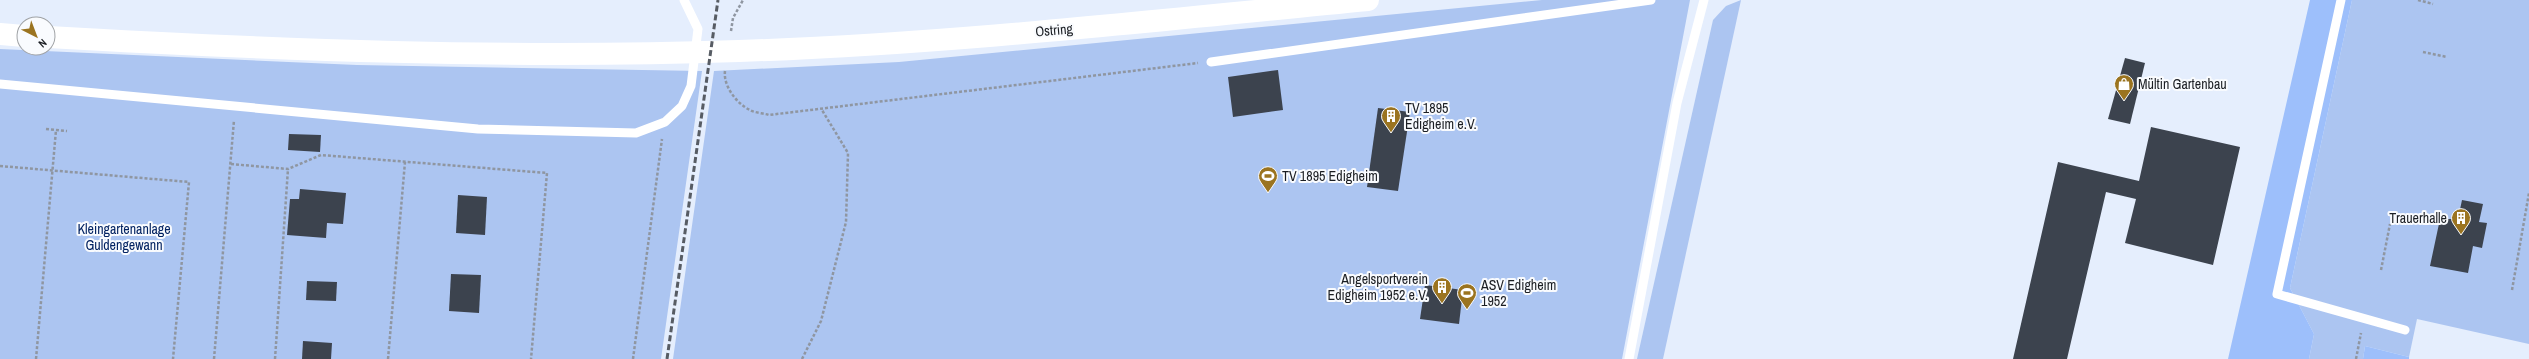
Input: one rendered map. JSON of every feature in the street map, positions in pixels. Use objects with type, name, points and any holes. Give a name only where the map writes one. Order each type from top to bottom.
[{"type":"street","name":"Ostring","points":[[56,37],[261,48],[512,54],[683,52],[932,41],[1368,0]]},
{"type":"street","points":[[0,34],[16,35]]},
{"type":"lane","points":[[0,84],[478,129],[636,133],[665,122],[682,106],[691,86],[698,29],[684,0]]},
{"type":"lane","points":[[1211,62],[1651,0]]},
{"type":"lane","points":[[1629,359],[1677,104],[1704,0]]},
{"type":"lane","points":[[2341,0],[2278,294],[2405,330]]},
{"type":"path","points":[[742,0],[733,18],[732,49],[724,78],[734,98],[750,111],[769,115],[822,110],[1211,62]]},
{"type":"path","points":[[2418,0],[2433,4]]},
{"type":"path","points":[[2423,52],[2447,57]]},
{"type":"path","points":[[214,359],[235,107]]},
{"type":"path","points":[[802,359],[821,321],[846,222],[848,153],[822,110]]},
{"type":"path","points":[[632,359],[659,151],[665,122]]},
{"type":"path","points":[[46,129],[67,131]]},
{"type":"path","points":[[36,359],[56,130]]},
{"type":"path","points":[[231,164],[288,169],[321,155],[547,173],[531,359]]},
{"type":"path","points":[[388,359],[405,162]]},
{"type":"path","points":[[0,166],[189,182],[173,359]]},
{"type":"path","points":[[275,359],[288,169]]},
{"type":"path","points":[[2512,290],[2529,193]]},
{"type":"path","points":[[2381,270],[2390,224]]},
{"type":"path","points":[[2356,359],[2364,319]]},
{"type":"green space","name":"TV 1895 Edigheim","points":[[1542,0],[1690,0],[1622,359],[673,359],[714,71],[899,62]]},
{"type":"green space","points":[[1741,0],[1663,359],[1637,359],[1713,20],[1726,6]]},
{"type":"green space","points":[[2352,0],[2529,0],[2529,344],[2417,319],[2409,357],[2365,346],[2363,359],[2309,359],[2314,334],[2290,288]]},
{"type":"green space","name":"Kleingartenanlage Guldengewann","points":[[0,49],[16,50],[16,56],[56,56],[56,52],[357,65],[702,71],[661,359],[0,359]]},
{"type":"shaded area","points":[[2310,0],[2352,0],[2290,288],[2314,334],[2309,359],[2228,359]]},
{"type":"shaded area","points":[[2365,346],[2409,357],[2409,359],[2363,359]]},
{"type":"building","name":"Mültin Gartenbau","points":[[2125,58],[2145,63],[2130,124],[2108,119]]},
{"type":"building","points":[[1278,70],[1283,110],[1233,117],[1228,77]]},
{"type":"building","points":[[1378,108],[1410,112],[1398,191],[1367,187]]},
{"type":"building","points":[[2151,127],[2240,147],[2213,265],[2125,243],[2136,199],[2106,192],[2067,359],[2013,359],[2058,162],[2139,181]]},
{"type":"building","points":[[289,134],[321,135],[320,152],[288,150]]},
{"type":"building","points":[[300,189],[346,193],[343,224],[327,223],[326,238],[287,235],[290,199],[299,199]]},
{"type":"building","points":[[458,195],[487,197],[485,235],[456,233]]},
{"type":"building","name":"Trauerhalle","points":[[2462,200],[2483,204],[2479,222],[2487,223],[2482,248],[2473,246],[2468,273],[2430,266],[2440,219],[2458,219]]},
{"type":"building","points":[[451,274],[481,275],[479,313],[449,311]]},
{"type":"building","points":[[307,281],[337,282],[336,301],[306,300]]},
{"type":"building","name":"Angelsportverein Edigheim 1952 e.V.","points":[[1425,285],[1463,290],[1459,324],[1420,319]]},
{"type":"building","points":[[303,341],[332,343],[331,359],[302,359]]},
{"type":"railway","points":[[667,359],[718,0]]},
{"type":"place","name":"Mültin Gartenbau","points":[[2124,101]]},
{"type":"place","name":"TV 1895 Edigheim e.V.","points":[[1391,133]]},
{"type":"place","name":"TV 1895 Edigheim","points":[[1268,193]]},
{"type":"place","name":"Trauerhalle","points":[[2461,235]]},
{"type":"place","name":"Angelsportverein Edigheim 1952 e.V.","points":[[1442,304]]},
{"type":"place","name":"ASV Edigheim 1952","points":[[1467,310]]}]
